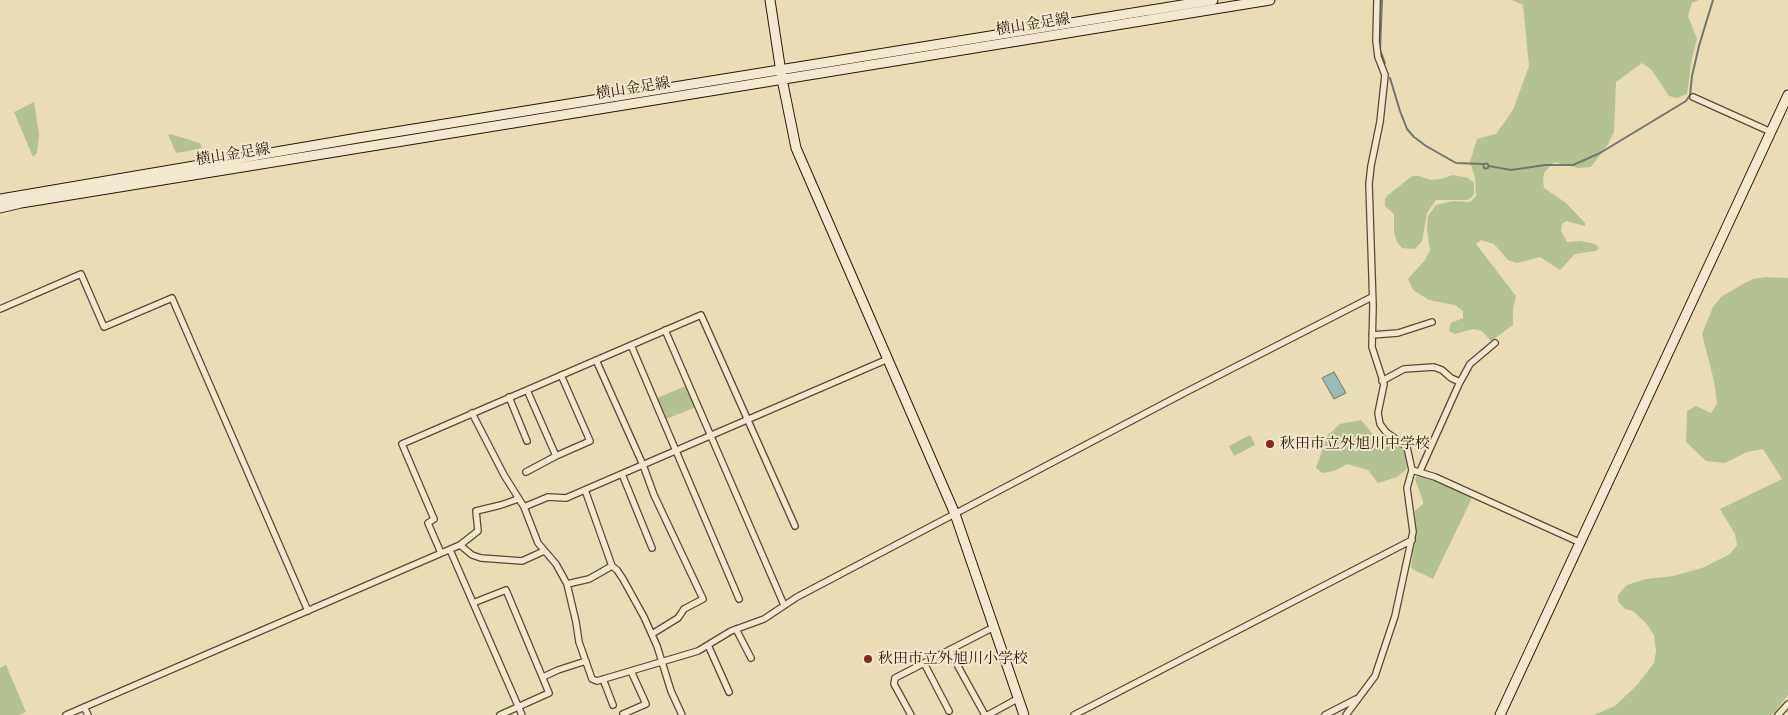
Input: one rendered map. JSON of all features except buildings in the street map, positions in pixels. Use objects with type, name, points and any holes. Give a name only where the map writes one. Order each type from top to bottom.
[{"type":"street","points":[[770,0],[796,148],[955,514],[1024,715]]},
{"type":"street","name":"横山金足線","points":[[0,208],[1214,0]]},
{"type":"street","name":"横山金足線","points":[[0,199],[358,138],[1270,0]]},
{"type":"street","points":[[1346,715],[1375,676],[1395,616],[1412,540],[1413,523],[1407,488],[1412,470],[1407,447],[1386,432],[1380,424],[1378,413],[1384,384],[1372,347],[1369,184],[1380,122],[1385,75],[1378,56],[1376,41],[1377,0]]},
{"type":"street","points":[[1500,715],[1788,95]]},
{"type":"street","points":[[1693,98],[1771,132]]},
{"type":"street","points":[[0,309],[81,274],[104,327],[172,298],[308,611]]},
{"type":"street","points":[[472,413],[504,475],[524,507],[535,535],[544,551],[556,564],[567,584],[579,642],[592,679],[597,681],[663,663],[698,651],[736,629],[764,618],[784,605],[1177,396],[1372,296]]},
{"type":"street","points":[[441,553],[428,523],[434,520],[402,444],[701,315],[794,526]]},
{"type":"street","points":[[1372,335],[1398,333],[1432,322]]},
{"type":"street","points":[[666,330],[784,605]]},
{"type":"street","points":[[1420,471],[1470,364],[1495,344]]},
{"type":"street","points":[[631,345],[739,599]]},
{"type":"street","points":[[524,507],[548,497],[566,498],[888,359]]},
{"type":"street","points":[[596,360],[643,465],[654,495],[704,600],[684,609],[678,618],[652,634]]},
{"type":"street","points":[[1382,381],[1404,369],[1434,367],[1460,382]]},
{"type":"street","points":[[526,472],[590,441],[561,375]]},
{"type":"street","points":[[527,390],[556,456]]},
{"type":"street","points":[[509,397],[528,441]]},
{"type":"street","points":[[1412,470],[1420,471],[1581,543]]},
{"type":"street","points":[[622,474],[652,548]]},
{"type":"street","points":[[585,490],[612,566],[624,579],[652,634],[671,691],[682,715]]},
{"type":"street","points":[[66,715],[450,550],[478,531],[476,511],[518,499]]},
{"type":"street","points":[[1074,715],[1412,540]]},
{"type":"street","points":[[460,545],[472,555],[481,558],[522,561],[544,551]]},
{"type":"street","points":[[450,550],[522,715]]},
{"type":"street","points":[[567,584],[589,579],[612,566]]},
{"type":"street","points":[[473,603],[506,590],[549,692],[500,715]]},
{"type":"street","points":[[911,715],[894,684],[895,678],[994,626]]},
{"type":"street","points":[[736,629],[751,658]]},
{"type":"street","points":[[708,645],[729,692]]},
{"type":"street","points":[[949,650],[986,715],[1019,698]]},
{"type":"street","points":[[543,678],[558,670],[586,661]]},
{"type":"street","points":[[924,663],[949,711]]},
{"type":"street","points":[[623,714],[646,704],[631,671]]},
{"type":"street","points":[[602,679],[612,705]]},
{"type":"street","points":[[1325,715],[1358,698]]},
{"type":"street","points":[[1778,715],[1788,704]]},
{"type":"street","points":[[84,707],[88,715]]},
{"type":"green space","points":[[1512,0],[1699,0],[1692,3],[1688,16],[1697,39],[1692,58],[1687,94],[1677,98],[1669,96],[1651,69],[1642,63],[1616,82],[1614,132],[1608,144],[1591,167],[1578,168],[1554,162],[1544,173],[1544,188],[1566,203],[1585,223],[1585,226],[1566,221],[1562,224],[1561,231],[1567,242],[1580,241],[1595,244],[1599,248],[1596,251],[1575,254],[1560,270],[1540,257],[1517,263],[1508,260],[1494,244],[1481,240],[1476,244],[1516,296],[1513,309],[1513,325],[1491,341],[1482,331],[1473,329],[1455,334],[1449,331],[1451,323],[1463,318],[1463,311],[1455,305],[1429,300],[1413,290],[1408,279],[1425,260],[1430,250],[1427,230],[1428,216],[1436,205],[1453,201],[1470,202],[1476,196],[1475,177],[1470,162],[1477,139],[1496,134],[1513,110],[1529,66],[1523,5]]},
{"type":"green space","points":[[34,102],[39,134],[37,153],[33,157],[14,112]]},
{"type":"green space","points":[[168,134],[200,143],[202,148],[177,153]]},
{"type":"green space","points":[[1453,175],[1468,178],[1474,183],[1472,197],[1467,200],[1436,200],[1427,213],[1422,241],[1415,249],[1402,248],[1397,242],[1394,232],[1394,214],[1385,206],[1385,199],[1412,176],[1431,180]]},
{"type":"green space","points":[[1765,277],[1788,278],[1788,695],[1772,715],[1594,715],[1615,706],[1638,684],[1654,663],[1656,651],[1654,635],[1646,623],[1633,611],[1625,609],[1618,601],[1618,595],[1627,585],[1646,579],[1673,576],[1702,568],[1730,554],[1737,545],[1735,534],[1720,509],[1782,479],[1763,449],[1747,452],[1725,463],[1706,461],[1686,442],[1687,411],[1696,406],[1711,413],[1717,404],[1714,381],[1702,334],[1713,307],[1721,297],[1743,284],[1753,279]]},
{"type":"green space","points":[[686,386],[696,407],[666,419],[657,398]]},
{"type":"green space","points":[[1361,420],[1376,438],[1391,439],[1404,449],[1407,469],[1397,477],[1378,483],[1368,470],[1347,464],[1334,471],[1322,473],[1316,468],[1327,436],[1340,424]]},
{"type":"green space","points":[[1250,435],[1255,445],[1234,456],[1229,446]]},
{"type":"green space","points":[[1421,475],[1472,498],[1433,579],[1412,569],[1411,566],[1416,533],[1415,511],[1423,504],[1415,479]]},
{"type":"green space","points":[[6,665],[26,712],[19,715],[0,715],[0,668]]},
{"type":"water","points":[[1334,372],[1346,393],[1334,399],[1322,378]]},
{"type":"waterway","points":[[1382,0],[1380,50],[1385,63]]},
{"type":"waterway","points":[[1489,166],[1511,170],[1545,165],[1573,165],[1600,153],[1686,101],[1690,95],[1699,46],[1713,0]]},
{"type":"waterway","points":[[1390,78],[1407,129],[1414,137],[1456,163],[1483,164]]},
{"type":"waterway","points":[[1486,163],[1489,166],[1486,169],[1483,166],[1486,163]]},
{"type":"place","name":"秋田市立外旭川中学校","points":[[1270,444]]},
{"type":"place","name":"秋田市立外旭川小学校","points":[[868,659]]}]
